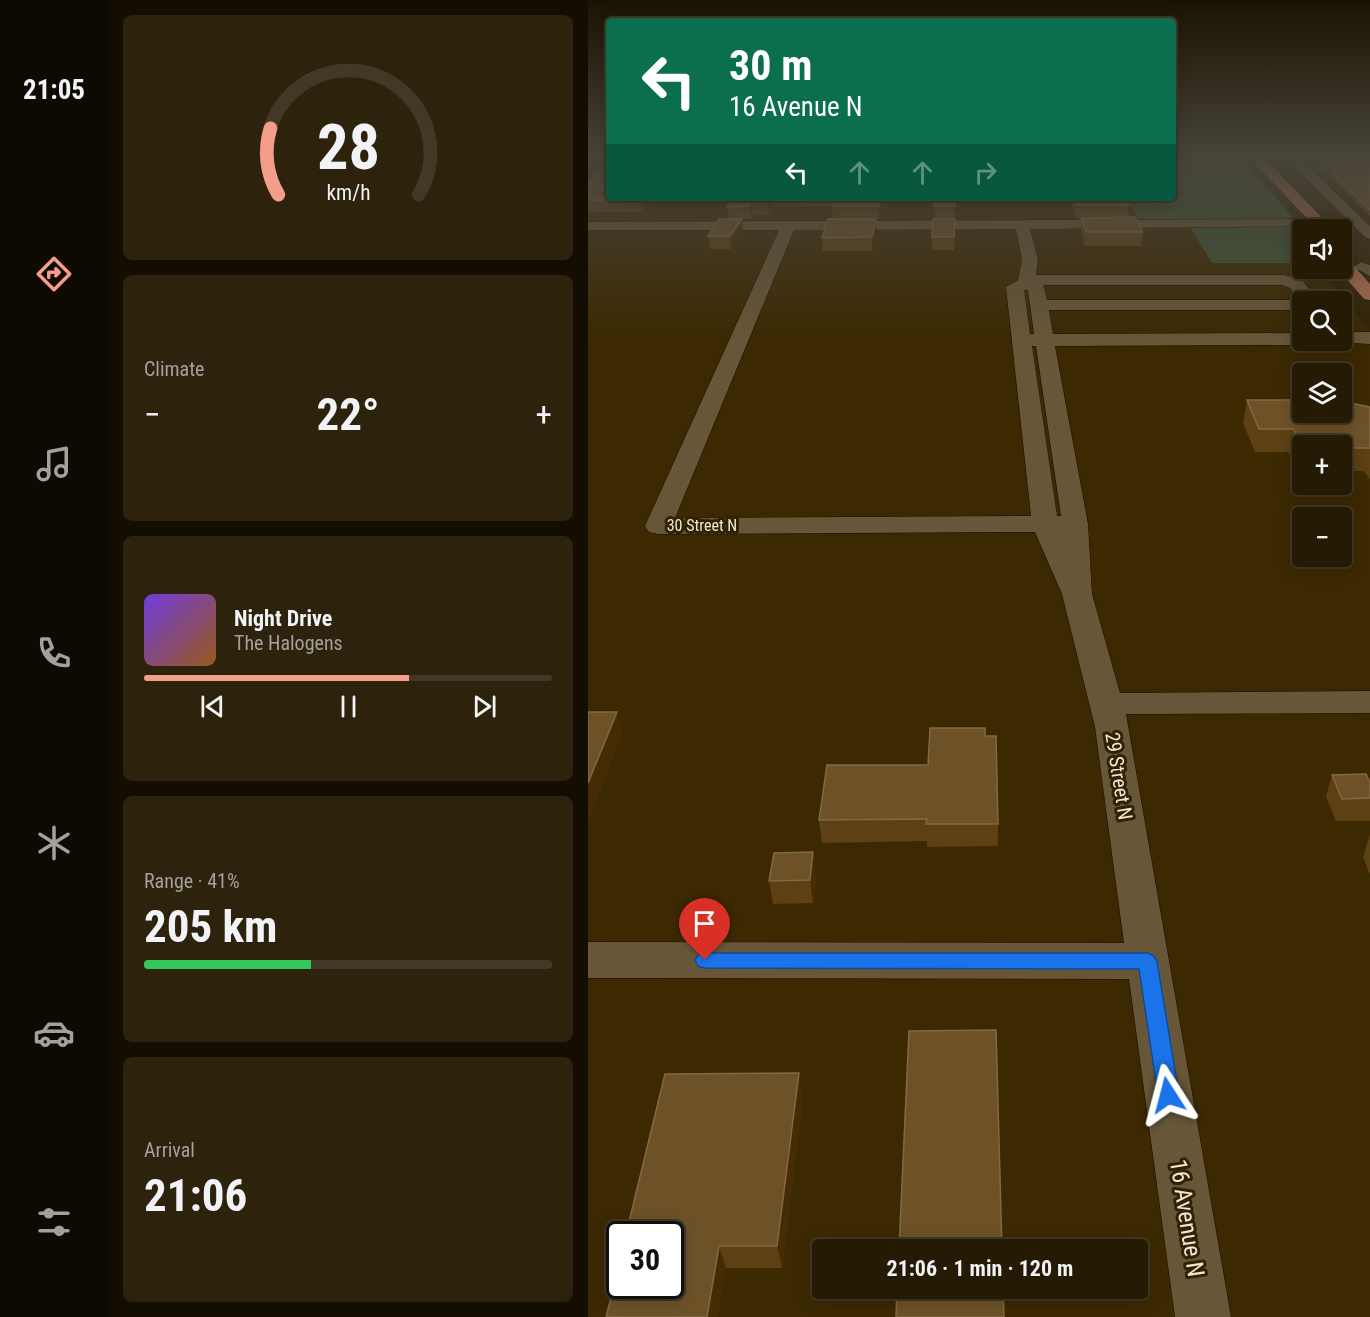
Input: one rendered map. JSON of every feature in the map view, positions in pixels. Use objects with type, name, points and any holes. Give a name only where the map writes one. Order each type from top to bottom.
[{"type":"main road","points":[[1352,256],[1367,271]]},
{"type":"main road","points":[[1352,275],[1370,295]]},
{"type":"street","points":[[1352,216],[1370,234]]},
{"type":"street","points":[[588,226],[1022,224],[1292,226]]},
{"type":"street","points":[[1022,224],[1030,260],[1026,282]]},
{"type":"street","name":"30 Street N","points":[[789,225],[658,526],[1075,524]]},
{"type":"street","points":[[1077,594],[1075,524],[1033,340],[1015,287],[1026,282],[1292,269]]},
{"type":"street","points":[[1270,271],[1296,284],[1298,291]]},
{"type":"street","points":[[1026,282],[1036,287],[1038,305],[1033,340],[1046,524],[1077,594]]},
{"type":"street","points":[[1038,305],[1292,307]]},
{"type":"street","points":[[1352,338],[1370,338]]},
{"type":"street","points":[[1033,340],[1292,339]]},
{"type":"street","name":"29 Street N","points":[[1077,594],[1106,704],[1148,961]]},
{"type":"street","points":[[1106,704],[1370,702]]},
{"type":"street","points":[[588,960],[1148,961]]},
{"type":"street","name":"16 Avenue N","points":[[1148,961],[1203,1317]]},
{"type":"shaded area","points":[[588,216],[1136,216],[1138,220],[1190,227],[1212,263],[1292,263],[1292,279],[1327,279],[1337,291],[1292,291],[1292,351],[1352,351],[1352,308],[1370,330],[1370,1317],[588,1317]]},
{"type":"green space","points":[[1136,216],[1293,217],[1286,220],[1138,220]]},
{"type":"green space","points":[[1292,226],[1292,263],[1212,263],[1190,227]]},
{"type":"building","points":[[1135,217],[1143,232],[1086,232],[1081,218]]},
{"type":"building","points":[[719,219],[742,219],[730,236],[708,236]]},
{"type":"building","points":[[828,219],[876,219],[872,237],[822,238]]},
{"type":"building","points":[[933,219],[955,219],[954,237],[932,237]]},
{"type":"building","points":[[1247,400],[1292,400],[1292,423],[1352,423],[1352,403],[1370,407],[1370,448],[1352,448],[1352,435],[1296,435],[1293,429],[1259,429]]},
{"type":"building","points":[[588,712],[617,712],[588,783]]},
{"type":"building","points":[[930,728],[985,728],[985,736],[996,736],[998,824],[926,824],[927,819],[819,820],[827,765],[928,765]]},
{"type":"building","points":[[1366,774],[1370,783],[1370,798],[1342,799],[1332,775]]},
{"type":"building","points":[[813,852],[810,880],[769,881],[774,853]]},
{"type":"building","points":[[996,1030],[1002,1239],[900,1239],[909,1031]]},
{"type":"building","points":[[799,1073],[777,1246],[719,1246],[707,1317],[606,1317],[611,1299],[684,1299],[684,1221],[629,1221],[665,1074]]},
{"type":"building","points":[[897,1299],[1003,1299],[1004,1317],[896,1317]]},
{"type":"route","points":[[705,960],[1148,961],[1168,1095]]}]
